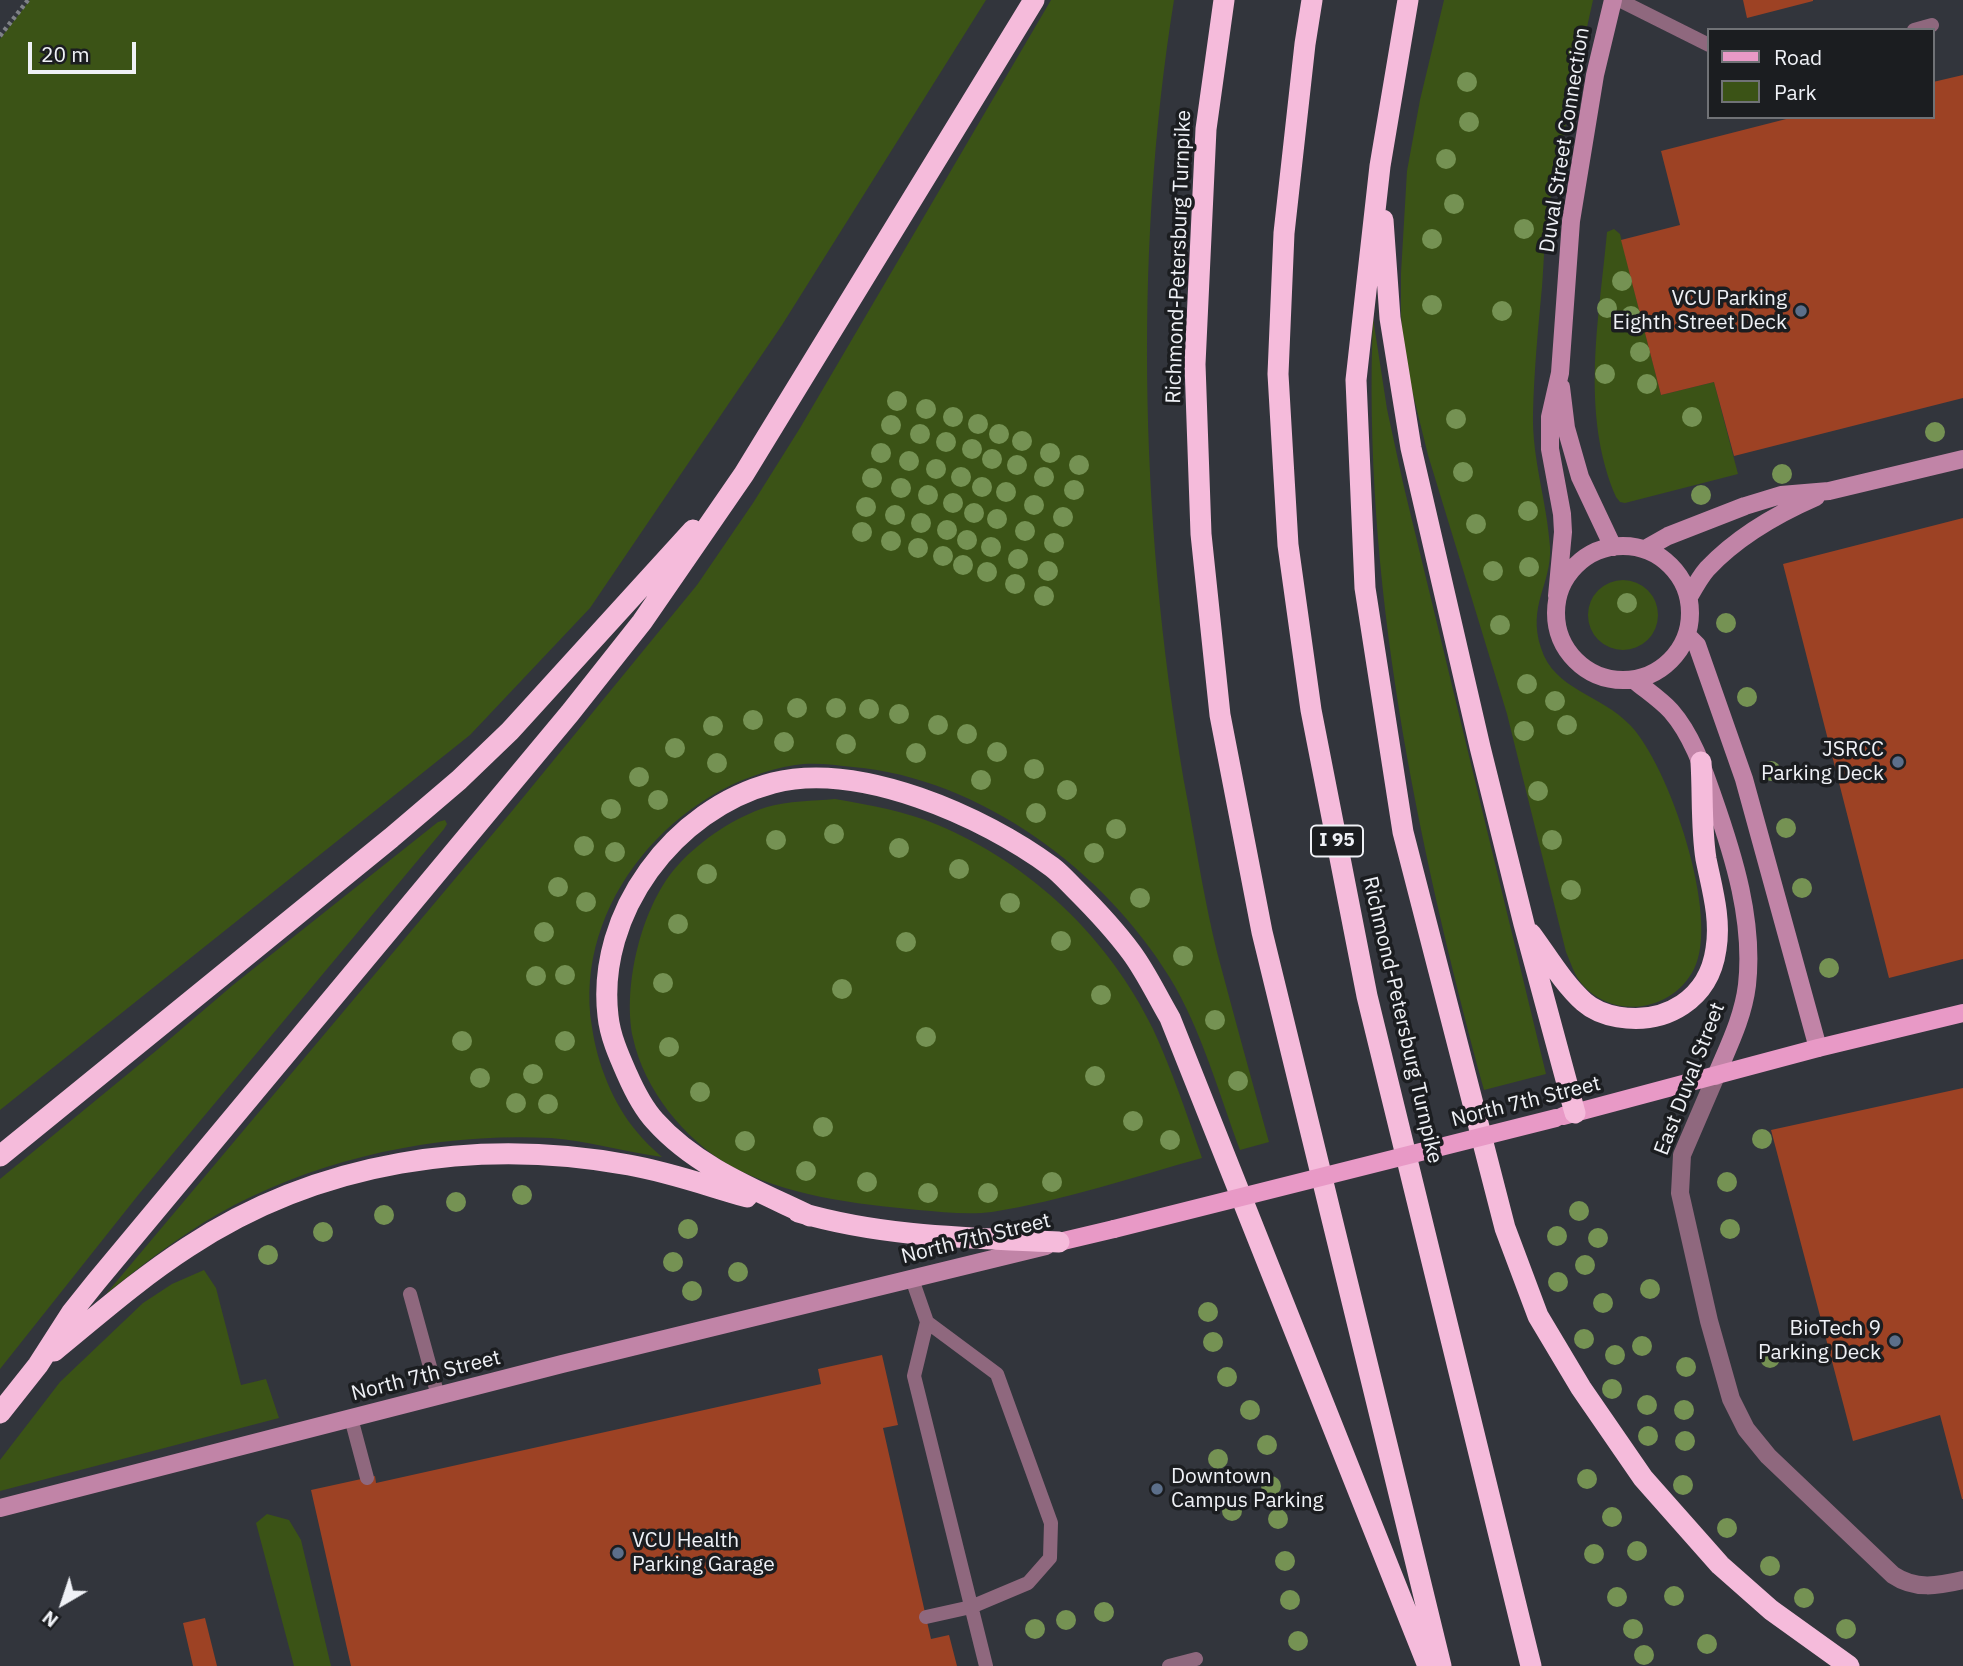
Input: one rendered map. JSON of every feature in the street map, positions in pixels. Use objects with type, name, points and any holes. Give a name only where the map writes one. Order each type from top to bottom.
[{"type":"highway","points":[[0,1413],[38,1365],[72,1312],[96,1282],[570,713],[649,612],[744,474],[1034,0]]},
{"type":"highway","name":"Richmond-Petersburg Turnpike","points":[[1224,0],[1206,130],[1195,364],[1201,534],[1220,715],[1262,932],[1441,1666]]},
{"type":"highway","name":"Richmond-Petersburg Turnpike","points":[[1312,0],[1284,233],[1278,374],[1288,545],[1311,710],[1367,996],[1531,1666]]},
{"type":"highway","points":[[1408,0],[1380,166],[1356,380],[1365,588],[1403,832],[1505,1228],[1538,1316],[1581,1388],[1643,1478],[1720,1565],[1771,1610],[1849,1666]]},
{"type":"highway","points":[[1380,166],[1390,318],[1411,448],[1524,924],[1565,1116]]},
{"type":"highway","points":[[0,1156],[459,780],[545,694],[744,474]]},
{"type":"highway","points":[[1524,924],[1553,965],[1586,1003],[1608,1015],[1650,1019],[1687,1002],[1700,989],[1709,971],[1716,953],[1718,933],[1717,909],[1706,856],[1701,762]]},
{"type":"highway","points":[[810,1216],[728,1177],[683,1147],[654,1120],[632,1087],[618,1054],[608,1016],[608,986],[612,947],[639,885],[661,855],[686,830],[710,809],[743,792],[775,782],[834,778],[887,788],[939,804],[995,831],[1053,867],[1095,908],[1132,953],[1170,1018],[1428,1666]]},
{"type":"highway","points":[[38,1365],[148,1274],[249,1212],[339,1177],[392,1164],[482,1154],[540,1153],[592,1159],[664,1173],[810,1216],[879,1230],[1059,1242]]},
{"type":"main road","name":"North 7th Street","points":[[1059,1242],[1565,1116],[1818,1048],[1963,1013]]},
{"type":"street","name":"Duval Street Connection","points":[[1557,596],[1563,532],[1550,449],[1550,417],[1560,373],[1571,221],[1595,75],[1613,0]]},
{"type":"street","name":"Duval Street Connection","points":[[1560,373],[1566,428],[1580,477],[1613,547]]},
{"type":"street","points":[[1645,549],[1745,506],[1781,495],[1829,491],[1963,459]]},
{"type":"street","points":[[1689,597],[1705,571],[1724,552],[1784,511],[1829,491]]},
{"type":"street","points":[[1623,545],[1645,549],[1665,560],[1680,577],[1689,597],[1690,619],[1687,635],[1673,660],[1655,673],[1634,680],[1612,680],[1591,673],[1573,659],[1561,640],[1555,619],[1557,596],[1566,576],[1581,560],[1601,549],[1623,545]]},
{"type":"street","points":[[1687,635],[1697,645],[1744,779],[1818,1048]]},
{"type":"street","name":"East Duval Street","points":[[1634,680],[1671,711],[1685,730],[1701,762],[1731,848],[1742,891],[1749,960],[1741,1017],[1682,1155],[1679,1173],[1683,1212],[1731,1399],[1739,1418],[1754,1439],[1864,1550],[1893,1575],[1912,1584],[1938,1586],[1963,1580]]},
{"type":"street","name":"North 7th Street","points":[[0,1508],[1059,1242]]},
{"type":"lane","points":[[1619,0],[1708,44]]},
{"type":"lane","points":[[1921,28],[1932,25]]},
{"type":"lane","points":[[912,1279],[927,1322],[914,1376],[986,1666]]},
{"type":"lane","points":[[410,1294],[438,1396]]},
{"type":"lane","points":[[926,1617],[971,1607],[1028,1583],[1050,1558],[1051,1523],[997,1374],[927,1322]]},
{"type":"lane","points":[[351,1418],[367,1478]]},
{"type":"lane","points":[[1169,1666],[1196,1659]]},
{"type":"path","points":[[0,36],[28,0]]},
{"type":"green space","points":[[30,0],[986,0],[782,325],[590,608],[470,735],[0,1110],[0,39]]},
{"type":"green space","points":[[1051,0],[1174,0],[1152,199],[1148,300],[1152,504],[1160,605],[1172,705],[1209,915],[1269,1142],[1240,1150],[1201,1041],[1170,978],[1143,939],[1111,901],[1075,867],[1035,836],[992,810],[947,790],[900,775],[853,767],[795,765],[751,777],[710,797],[673,824],[641,857],[616,895],[599,936],[590,981],[592,1027],[598,1055],[607,1082],[628,1121],[662,1157],[565,1139],[509,1137],[466,1139],[379,1153],[337,1164],[256,1194],[189,1232],[106,1294],[512,811],[697,585],[800,428]]},
{"type":"green space","points":[[1444,0],[1593,0],[1552,189],[1546,232],[1535,366],[1533,431],[1550,560],[1538,607],[1537,633],[1547,662],[1556,674],[1619,715],[1645,745],[1675,806],[1687,843],[1701,915],[1701,946],[1694,969],[1684,983],[1658,1002],[1642,1006],[1626,1007],[1595,996],[1579,980],[1566,952],[1507,714],[1428,455],[1404,358],[1401,273],[1407,171],[1420,100]]},
{"type":"green space","points":[[1614,229],[1620,234],[1661,395],[1714,382],[1738,474],[1625,503],[1616,497],[1598,433],[1595,399],[1597,332],[1607,232]]},
{"type":"green space","points":[[1373,318],[1387,409],[1403,483],[1546,1074],[1484,1090],[1436,900],[1416,804],[1385,611],[1376,514],[1372,416]]},
{"type":"green space","points":[[1623,580],[1648,590],[1658,615],[1648,640],[1623,650],[1598,640],[1588,615],[1598,590]]},
{"type":"green space","points":[[835,799],[900,812],[926,820],[972,841],[1005,861],[1064,908],[1114,964],[1135,996],[1167,1060],[1202,1158],[1045,1202],[992,1212],[965,1213],[870,1205],[821,1197],[773,1184],[729,1165],[712,1154],[682,1127],[656,1094],[646,1076],[638,1057],[630,1017],[630,994],[638,946],[655,900],[679,864],[719,830],[767,807]]},
{"type":"green space","points":[[445,820],[447,824],[444,829],[139,1194],[0,1369],[0,1179],[233,985],[438,822]]},
{"type":"green space","points":[[204,1270],[216,1288],[241,1385],[266,1379],[279,1418],[0,1491],[0,1460],[60,1382],[143,1303],[172,1284]]},
{"type":"green space","points":[[267,1514],[289,1520],[301,1540],[331,1666],[294,1666],[256,1523]]},
{"type":"building","points":[[1743,0],[1813,0],[1813,1],[1747,18]]},
{"type":"building","name":"VCU Parking Eighth Street Deck","points":[[1963,75],[1963,398],[1734,456],[1714,382],[1661,395],[1621,240],[1680,225],[1661,151],[1786,119],[1935,119],[1935,82]]},
{"type":"building","name":"JSRCC Parking Deck","points":[[1963,518],[1963,959],[1889,978],[1783,564]]},
{"type":"building","name":"BioTech 9 Parking Deck","points":[[1963,1088],[1962,1499],[1940,1415],[1853,1441],[1771,1130]]},
{"type":"building","name":"VCU Health Parking Garage","points":[[882,1355],[898,1425],[883,1428],[931,1639],[949,1635],[957,1666],[351,1666],[311,1490],[375,1476],[376,1483],[821,1384],[818,1369]]},
{"type":"building","points":[[205,1618],[217,1666],[193,1666],[183,1623]]},
{"type":"place","name":"VCU Parking Eighth Street Deck","points":[[1801,311]]},
{"type":"place","name":"JSRCC Parking Deck","points":[[1898,762]]},
{"type":"place","name":"BioTech 9 Parking Deck","points":[[1895,1341]]},
{"type":"place","name":"Downtown Campus Parking","points":[[1157,1489]]},
{"type":"place","name":"VCU Health Parking Garage","points":[[618,1553]]}]
